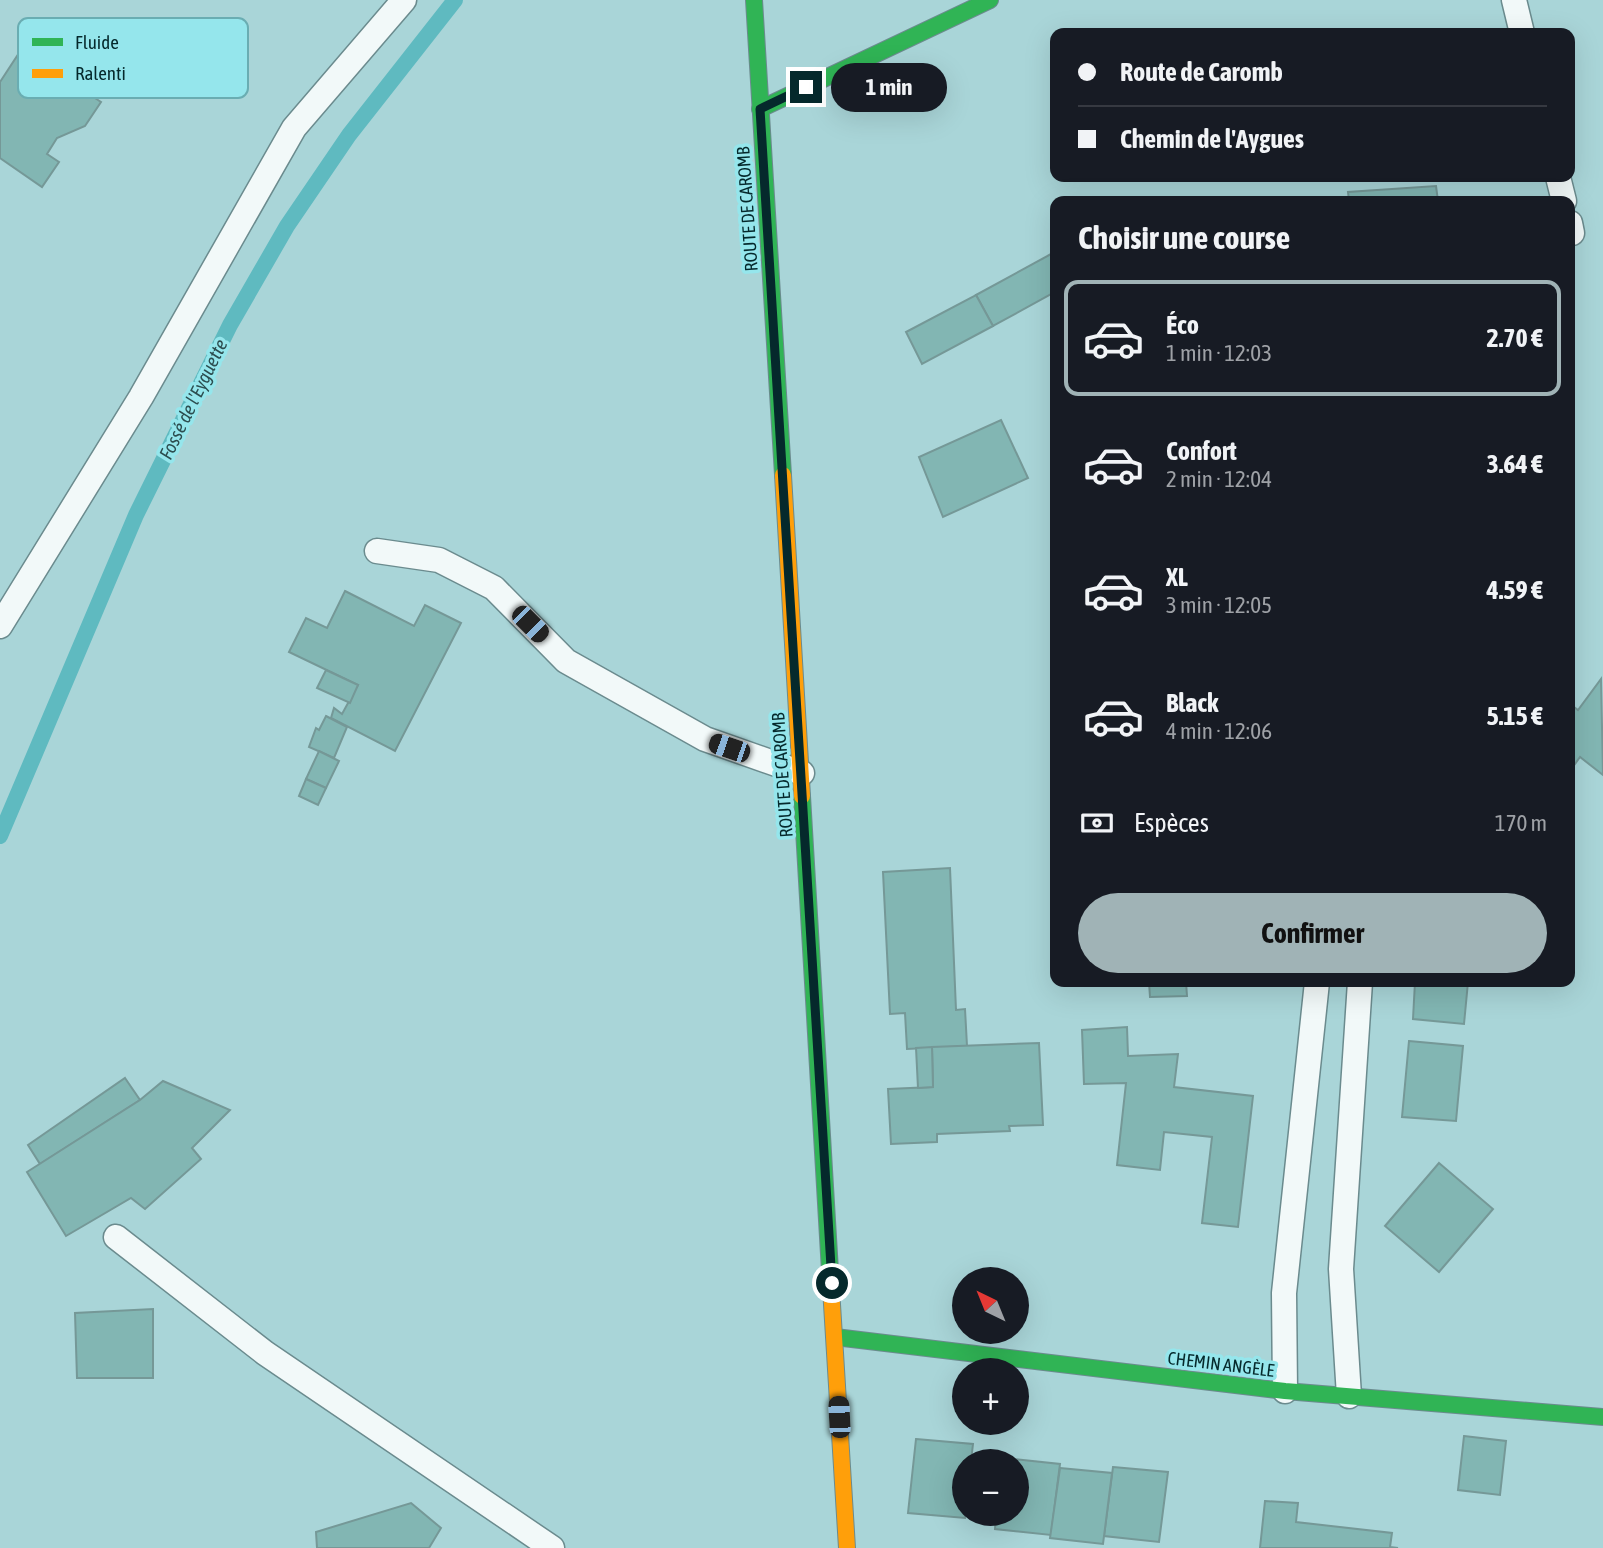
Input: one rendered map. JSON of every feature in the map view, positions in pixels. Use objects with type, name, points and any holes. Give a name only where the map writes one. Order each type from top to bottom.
[{"type":"main road","name":"ROUTE DE CAROMB","points":[[754,0],[847,1548]]},
{"type":"main road","points":[[760,109],[990,0]]},
{"type":"main road","name":"CHEMIN ANGÈLE","points":[[835,1337],[1285,1391],[1603,1418]]},
{"type":"lane","points":[[0,626],[141,397],[294,128],[404,0]]},
{"type":"lane","points":[[1514,0],[1521,28]]},
{"type":"lane","points":[[377,551],[439,560],[494,588],[566,661],[705,739],[802,773]]},
{"type":"lane","points":[[1285,1391],[1284,1293],[1316,987]]},
{"type":"lane","points":[[1349,1396],[1341,1269],[1360,987]]},
{"type":"lane","points":[[116,1237],[265,1353],[552,1548]]},
{"type":"building","points":[[18,55],[18,98],[95,98],[101,102],[85,126],[57,138],[47,154],[59,162],[42,187],[0,158],[0,82]]},
{"type":"building","points":[[1436,186],[1437,196],[1348,196],[1348,192]]},
{"type":"building","points":[[1050,255],[1050,295],[993,326],[976,295]]},
{"type":"building","points":[[976,295],[993,326],[922,364],[906,332]]},
{"type":"building","points":[[1001,420],[1028,478],[943,517],[919,457]]},
{"type":"building","points":[[345,591],[414,626],[425,605],[461,623],[395,751],[331,718],[334,708],[342,714],[358,685],[289,652],[306,618],[327,628]]},
{"type":"building","points":[[326,670],[358,685],[350,703],[317,688]]},
{"type":"building","points":[[1601,679],[1603,775],[1580,757],[1575,764],[1575,708],[1578,710]]},
{"type":"building","points":[[326,716],[347,727],[334,758],[309,747],[316,728],[319,730]]},
{"type":"building","points":[[319,751],[339,761],[326,788],[306,779]]},
{"type":"building","points":[[306,779],[326,788],[318,805],[299,796]]},
{"type":"building","points":[[950,868],[956,1010],[965,1009],[967,1046],[907,1049],[905,1013],[890,1014],[883,872]]},
{"type":"building","points":[[1149,987],[1186,987],[1187,996],[1150,997]]},
{"type":"building","points":[[1415,987],[1468,987],[1464,1024],[1413,1019]]},
{"type":"building","points":[[1127,1027],[1128,1056],[1178,1054],[1174,1087],[1253,1096],[1238,1227],[1202,1223],[1212,1137],[1164,1132],[1160,1170],[1117,1165],[1126,1083],[1084,1084],[1082,1030]]},
{"type":"building","points":[[1409,1041],[1463,1046],[1456,1121],[1402,1117]]},
{"type":"building","points":[[1039,1043],[1043,1125],[1009,1126],[1010,1131],[937,1134],[937,1142],[891,1144],[888,1089],[933,1087],[932,1047]]},
{"type":"building","points":[[932,1047],[933,1087],[918,1088],[916,1048]]},
{"type":"building","points":[[125,1078],[140,1100],[40,1164],[28,1145]]},
{"type":"building","points":[[163,1081],[230,1110],[192,1148],[201,1159],[145,1209],[131,1198],[66,1236],[27,1172],[140,1100]]},
{"type":"building","points":[[1439,1163],[1493,1209],[1439,1272],[1385,1226]]},
{"type":"building","points":[[153,1309],[153,1378],[77,1378],[75,1313]]},
{"type":"building","points":[[1464,1436],[1506,1441],[1500,1495],[1458,1490]]},
{"type":"building","points":[[916,1439],[973,1444],[972,1449],[952,1449],[952,1517],[908,1513]]},
{"type":"building","points":[[1029,1461],[1060,1464],[1051,1535],[995,1529],[995,1526],[1029,1526]]},
{"type":"building","points":[[1113,1467],[1168,1472],[1159,1542],[1104,1536]]},
{"type":"building","points":[[1060,1468],[1112,1473],[1103,1544],[1050,1538]]},
{"type":"building","points":[[1265,1501],[1298,1503],[1296,1522],[1392,1533],[1390,1547],[1398,1548],[1260,1548]]},
{"type":"building","points":[[411,1503],[441,1528],[429,1548],[317,1548],[316,1532]]},
{"type":"waterway","name":"Fossé de l'Eyguette","points":[[0,836],[136,515],[230,325],[287,226],[349,135],[455,0]]},
{"type":"traffic: fast","points":[[754,0],[783,475]]},
{"type":"traffic: fast","points":[[760,109],[990,0]]},
{"type":"traffic: fast","points":[[802,796],[831,1288]]},
{"type":"traffic: fast","points":[[835,1337],[1285,1391],[1603,1417]]},
{"type":"traffic: slow","points":[[783,475],[802,796]]},
{"type":"traffic: slow","points":[[831,1288],[847,1548]]},
{"type":"route","points":[[806,87],[760,109],[832,1283]]}]
